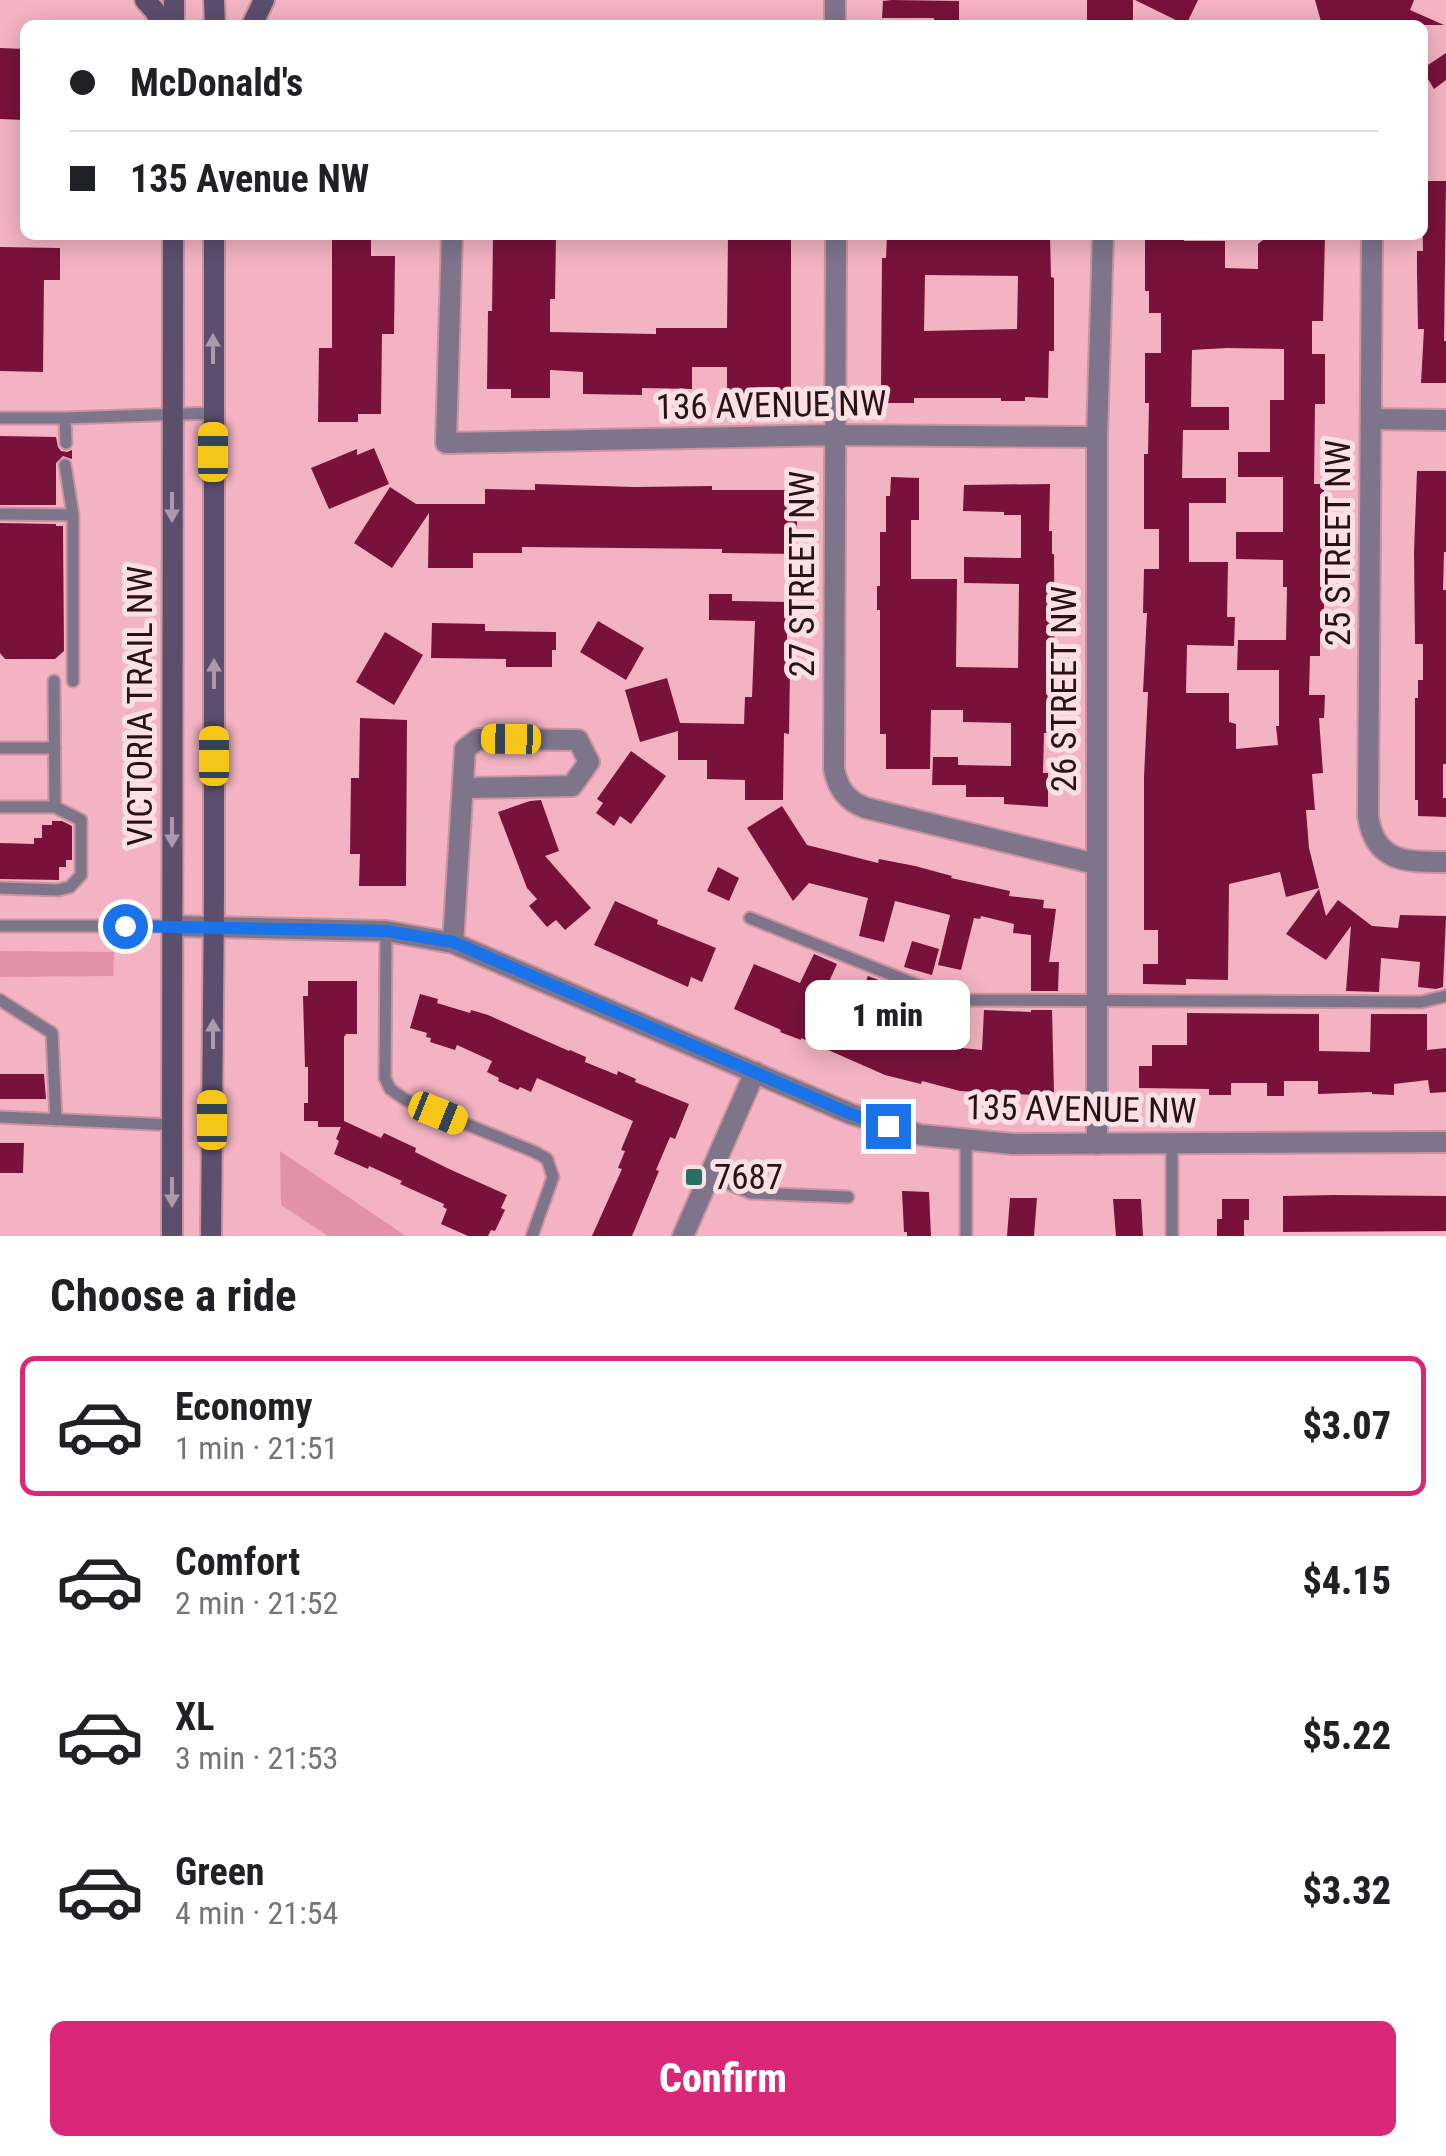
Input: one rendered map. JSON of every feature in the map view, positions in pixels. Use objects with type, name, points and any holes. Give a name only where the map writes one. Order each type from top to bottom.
[{"type":"main road","name":"VICTORIA TRAIL NW","points":[[172,1236],[174,240]]},
{"type":"main road","name":"VICTORIA TRAIL NW","points":[[211,1236],[214,240]]},
{"type":"street","name":"136 AVENUE NW","points":[[452,240],[446,444],[836,435],[1097,437]]},
{"type":"street","name":"27 STREET NW","points":[[836,240],[834,769],[842,792],[866,808],[1096,864]]},
{"type":"street","name":"26 STREET NW","points":[[1097,1144],[1097,437],[1102,240]]},
{"type":"street","name":"25 STREET NW","points":[[1372,240],[1368,816],[1374,838],[1392,856],[1446,862]]},
{"type":"street","points":[[1371,419],[1446,420]]},
{"type":"street","points":[[453,942],[465,750],[478,738],[578,740],[589,762],[572,786],[464,788]]},
{"type":"street","name":"135 AVENUE NW","points":[[172,926],[386,931],[453,942],[851,1114],[921,1135],[1013,1144],[1446,1142]]},
{"type":"street","points":[[683,1236],[756,1072]]},
{"type":"lane","points":[[0,418],[213,413]]},
{"type":"lane","points":[[65,418],[66,443]]},
{"type":"lane","points":[[65,465],[73,515],[73,681]]},
{"type":"lane","points":[[0,514],[73,515]]},
{"type":"lane","points":[[54,681],[55,806]]},
{"type":"lane","points":[[0,748],[54,748]]},
{"type":"lane","points":[[0,807],[55,806],[82,820],[81,875],[70,886],[58,890],[0,888]]},
{"type":"lane","points":[[750,918],[955,1000],[1420,1002],[1446,996]]},
{"type":"lane","points":[[0,926],[172,926]]},
{"type":"lane","points":[[386,931],[385,1078],[390,1089],[406,1100],[547,1159],[553,1177],[532,1236]]},
{"type":"lane","points":[[0,1000],[52,1034],[56,1120]]},
{"type":"lane","points":[[0,1117],[173,1124]]},
{"type":"lane","points":[[966,1141],[966,1236]]},
{"type":"lane","points":[[1172,1144],[1172,1236]]},
{"type":"lane","points":[[709,1176],[751,1192],[848,1197]]},
{"type":"shaded area","points":[[0,951],[114,952],[113,976],[0,977]]},
{"type":"shaded area","points":[[280,1151],[406,1236],[328,1236],[281,1205]]},
{"type":"building","points":[[1087,0],[1133,0],[1133,20],[1087,20]]},
{"type":"building","points":[[1135,0],[1198,0],[1188,20],[1176,20]]},
{"type":"building","points":[[1315,0],[1414,0],[1410,10],[1444,25],[1428,25],[1428,20],[1321,20]]},
{"type":"building","points":[[883,1],[959,1],[959,20],[882,18]]},
{"type":"building","points":[[0,48],[20,49],[20,120],[0,119]]},
{"type":"building","points":[[1446,53],[1446,80],[1434,89],[1428,79],[1428,65]]},
{"type":"building","points":[[1428,181],[1446,181],[1446,383],[1421,383],[1424,329],[1418,329],[1417,251],[1423,251],[1423,240],[1428,240]]},
{"type":"building","points":[[332,240],[371,240],[371,256],[395,256],[394,334],[382,334],[381,414],[358,414],[358,422],[318,422],[319,348],[332,348]]},
{"type":"building","points":[[493,240],[556,240],[550,332],[656,334],[656,328],[727,328],[728,240],[791,240],[791,395],[765,395],[765,404],[727,403],[727,367],[692,367],[692,389],[642,388],[642,395],[583,394],[583,372],[550,370],[550,398],[511,398],[511,389],[487,389],[488,311],[492,311]]},
{"type":"building","points":[[887,240],[1050,240],[1054,351],[1049,351],[1048,398],[914,398],[914,403],[886,403],[886,386],[881,386],[882,258],[886,258]],"holes":[[[925,275],[1018,276],[1017,329],[924,331]]]},
{"type":"building","points":[[1145,240],[1225,241],[1225,268],[1258,269],[1258,244],[1263,240],[1325,240],[1323,321],[1312,321],[1312,354],[1325,354],[1325,404],[1315,404],[1314,484],[1324,484],[1324,637],[1320,637],[1320,656],[1310,656],[1309,695],[1325,695],[1324,718],[1319,718],[1323,773],[1312,774],[1315,810],[1306,810],[1309,848],[1319,888],[1286,897],[1280,872],[1229,884],[1228,980],[1186,979],[1186,985],[1143,984],[1143,964],[1158,964],[1158,930],[1144,930],[1148,692],[1143,692],[1147,613],[1143,613],[1144,569],[1159,569],[1159,529],[1144,529],[1149,403],[1145,403],[1145,353],[1161,353],[1161,313],[1149,313],[1149,291],[1145,291]],"holes":[[[1284,349],[1284,400],[1270,400],[1270,452],[1238,452],[1238,477],[1283,477],[1283,532],[1236,532],[1236,559],[1283,560],[1286,640],[1238,640],[1237,670],[1279,670],[1278,745],[1236,749],[1236,724],[1229,722],[1229,693],[1186,693],[1187,645],[1234,646],[1235,617],[1227,617],[1228,562],[1189,562],[1189,503],[1226,503],[1226,478],[1182,478],[1183,430],[1229,430],[1229,407],[1191,407],[1192,350]]]},
{"type":"building","points":[[0,247],[60,248],[60,280],[44,280],[43,372],[0,371]]},
{"type":"building","points":[[0,436],[56,437],[61,451],[72,450],[72,459],[63,456],[56,463],[56,505],[0,505]]},
{"type":"building","points":[[374,448],[389,484],[329,509],[311,468],[357,449],[357,455]]},
{"type":"building","points":[[1417,471],[1446,471],[1446,817],[1418,816],[1415,800],[1415,698],[1418,680],[1423,680],[1423,644],[1415,644]]},
{"type":"building","points":[[891,477],[919,478],[919,520],[911,520],[911,579],[957,579],[956,667],[1018,668],[1019,584],[964,583],[964,557],[1021,558],[1021,515],[963,511],[964,485],[1050,484],[1055,706],[1054,733],[1044,733],[1043,773],[1048,773],[1048,807],[1004,804],[1004,797],[966,797],[966,785],[932,785],[933,757],[958,757],[958,765],[1011,766],[1011,723],[963,722],[963,710],[931,710],[930,769],[886,769],[886,734],[880,734],[877,586],[880,532],[886,532],[886,496],[890,496]]},
{"type":"building","points":[[535,484],[790,490],[790,515],[797,515],[797,554],[722,553],[722,549],[522,547],[522,553],[473,553],[473,568],[428,568],[429,513],[392,568],[354,543],[390,487],[416,504],[485,504],[485,489],[535,490]]},
{"type":"building","points":[[0,523],[63,526],[64,651],[55,659],[5,659],[0,653]]},
{"type":"building","points":[[709,594],[732,594],[732,601],[790,602],[789,734],[784,733],[783,800],[745,800],[745,780],[707,779],[707,760],[678,760],[678,731],[640,742],[625,690],[667,678],[680,723],[744,724],[745,697],[752,697],[755,621],[709,620]]},
{"type":"building","points":[[598,621],[644,648],[626,680],[580,652]]},
{"type":"building","points":[[432,623],[485,624],[485,631],[556,632],[552,667],[506,667],[506,659],[431,658]]},
{"type":"building","points":[[385,632],[423,655],[394,705],[356,682]]},
{"type":"building","points":[[360,718],[407,720],[406,886],[359,886],[360,854],[350,854],[351,778],[359,778]]},
{"type":"building","points":[[631,751],[666,776],[631,824],[620,816],[614,826],[596,813],[603,803],[597,799]]},
{"type":"building","points":[[541,800],[559,851],[545,856],[591,908],[565,930],[556,920],[547,927],[529,906],[537,899],[527,888],[498,812]]},
{"type":"building","points":[[782,806],[807,845],[878,863],[879,859],[915,866],[1010,891],[1009,896],[1044,900],[1043,908],[1056,909],[1049,962],[1059,962],[1058,991],[1031,991],[1031,935],[1013,933],[1014,924],[981,916],[974,918],[961,970],[938,965],[950,915],[895,901],[884,942],[859,936],[868,898],[809,883],[793,901],[747,828]]},
{"type":"building","points":[[52,821],[72,826],[72,860],[66,860],[66,867],[59,867],[59,880],[0,879],[0,843],[34,844],[34,838],[42,838],[42,825],[52,825]]},
{"type":"building","points":[[718,867],[739,878],[729,901],[707,891]]},
{"type":"building","points":[[1319,889],[1326,916],[1338,900],[1372,926],[1398,928],[1400,915],[1446,916],[1443,987],[1418,987],[1420,962],[1381,958],[1379,992],[1346,991],[1351,926],[1326,960],[1286,934]]},
{"type":"building","points":[[615,901],[658,920],[657,924],[716,948],[702,982],[691,977],[688,987],[594,945]]},
{"type":"building","points":[[912,941],[939,949],[932,975],[904,967]]},
{"type":"building","points":[[814,954],[837,964],[817,1008],[849,1022],[868,976],[894,986],[887,1004],[939,1020],[931,1045],[982,1050],[984,1010],[1052,1010],[1054,1092],[1034,1095],[960,1091],[885,1075],[734,1009],[754,964],[800,983]]},
{"type":"building","points":[[308,981],[357,981],[357,1034],[344,1037],[344,1121],[381,1138],[384,1133],[416,1148],[415,1152],[507,1195],[495,1231],[491,1230],[488,1236],[468,1236],[441,1224],[447,1209],[444,1204],[369,1166],[368,1169],[334,1154],[341,1127],[318,1127],[318,1121],[304,1121],[308,1067],[303,996],[308,996]]},
{"type":"building","points":[[420,994],[438,999],[437,1003],[488,1015],[586,1057],[585,1062],[617,1075],[618,1071],[689,1104],[675,1139],[670,1137],[632,1236],[592,1236],[622,1169],[618,1168],[625,1151],[621,1150],[633,1121],[537,1078],[531,1092],[520,1087],[518,1090],[487,1072],[492,1061],[457,1045],[455,1050],[430,1042],[427,1033],[410,1028]]},
{"type":"building","points":[[1187,1013],[1319,1014],[1319,1051],[1370,1052],[1371,1014],[1427,1014],[1427,1050],[1446,1048],[1446,1092],[1430,1093],[1428,1080],[1394,1084],[1394,1095],[1318,1094],[1318,1081],[1284,1081],[1284,1096],[1267,1096],[1267,1083],[1231,1083],[1231,1095],[1209,1095],[1209,1089],[1139,1088],[1139,1066],[1152,1066],[1152,1045],[1187,1045]]},
{"type":"building","points":[[0,1074],[44,1074],[46,1099],[0,1099]]},
{"type":"building","points":[[0,1143],[24,1143],[23,1173],[0,1173]]},
{"type":"building","points":[[902,1191],[929,1192],[931,1236],[907,1236],[904,1232]]},
{"type":"building","points":[[1283,1196],[1446,1196],[1446,1231],[1283,1232]]},
{"type":"building","points":[[1010,1198],[1037,1198],[1034,1236],[1007,1236]]},
{"type":"building","points":[[1113,1199],[1141,1199],[1143,1236],[1116,1236]]},
{"type":"building","points":[[1222,1199],[1249,1199],[1244,1236],[1217,1236]]},
{"type":"place","name":"7687","points":[[694,1177]]},
{"type":"route","points":[[125,926],[386,931],[453,942],[851,1114],[888,1126]]}]
